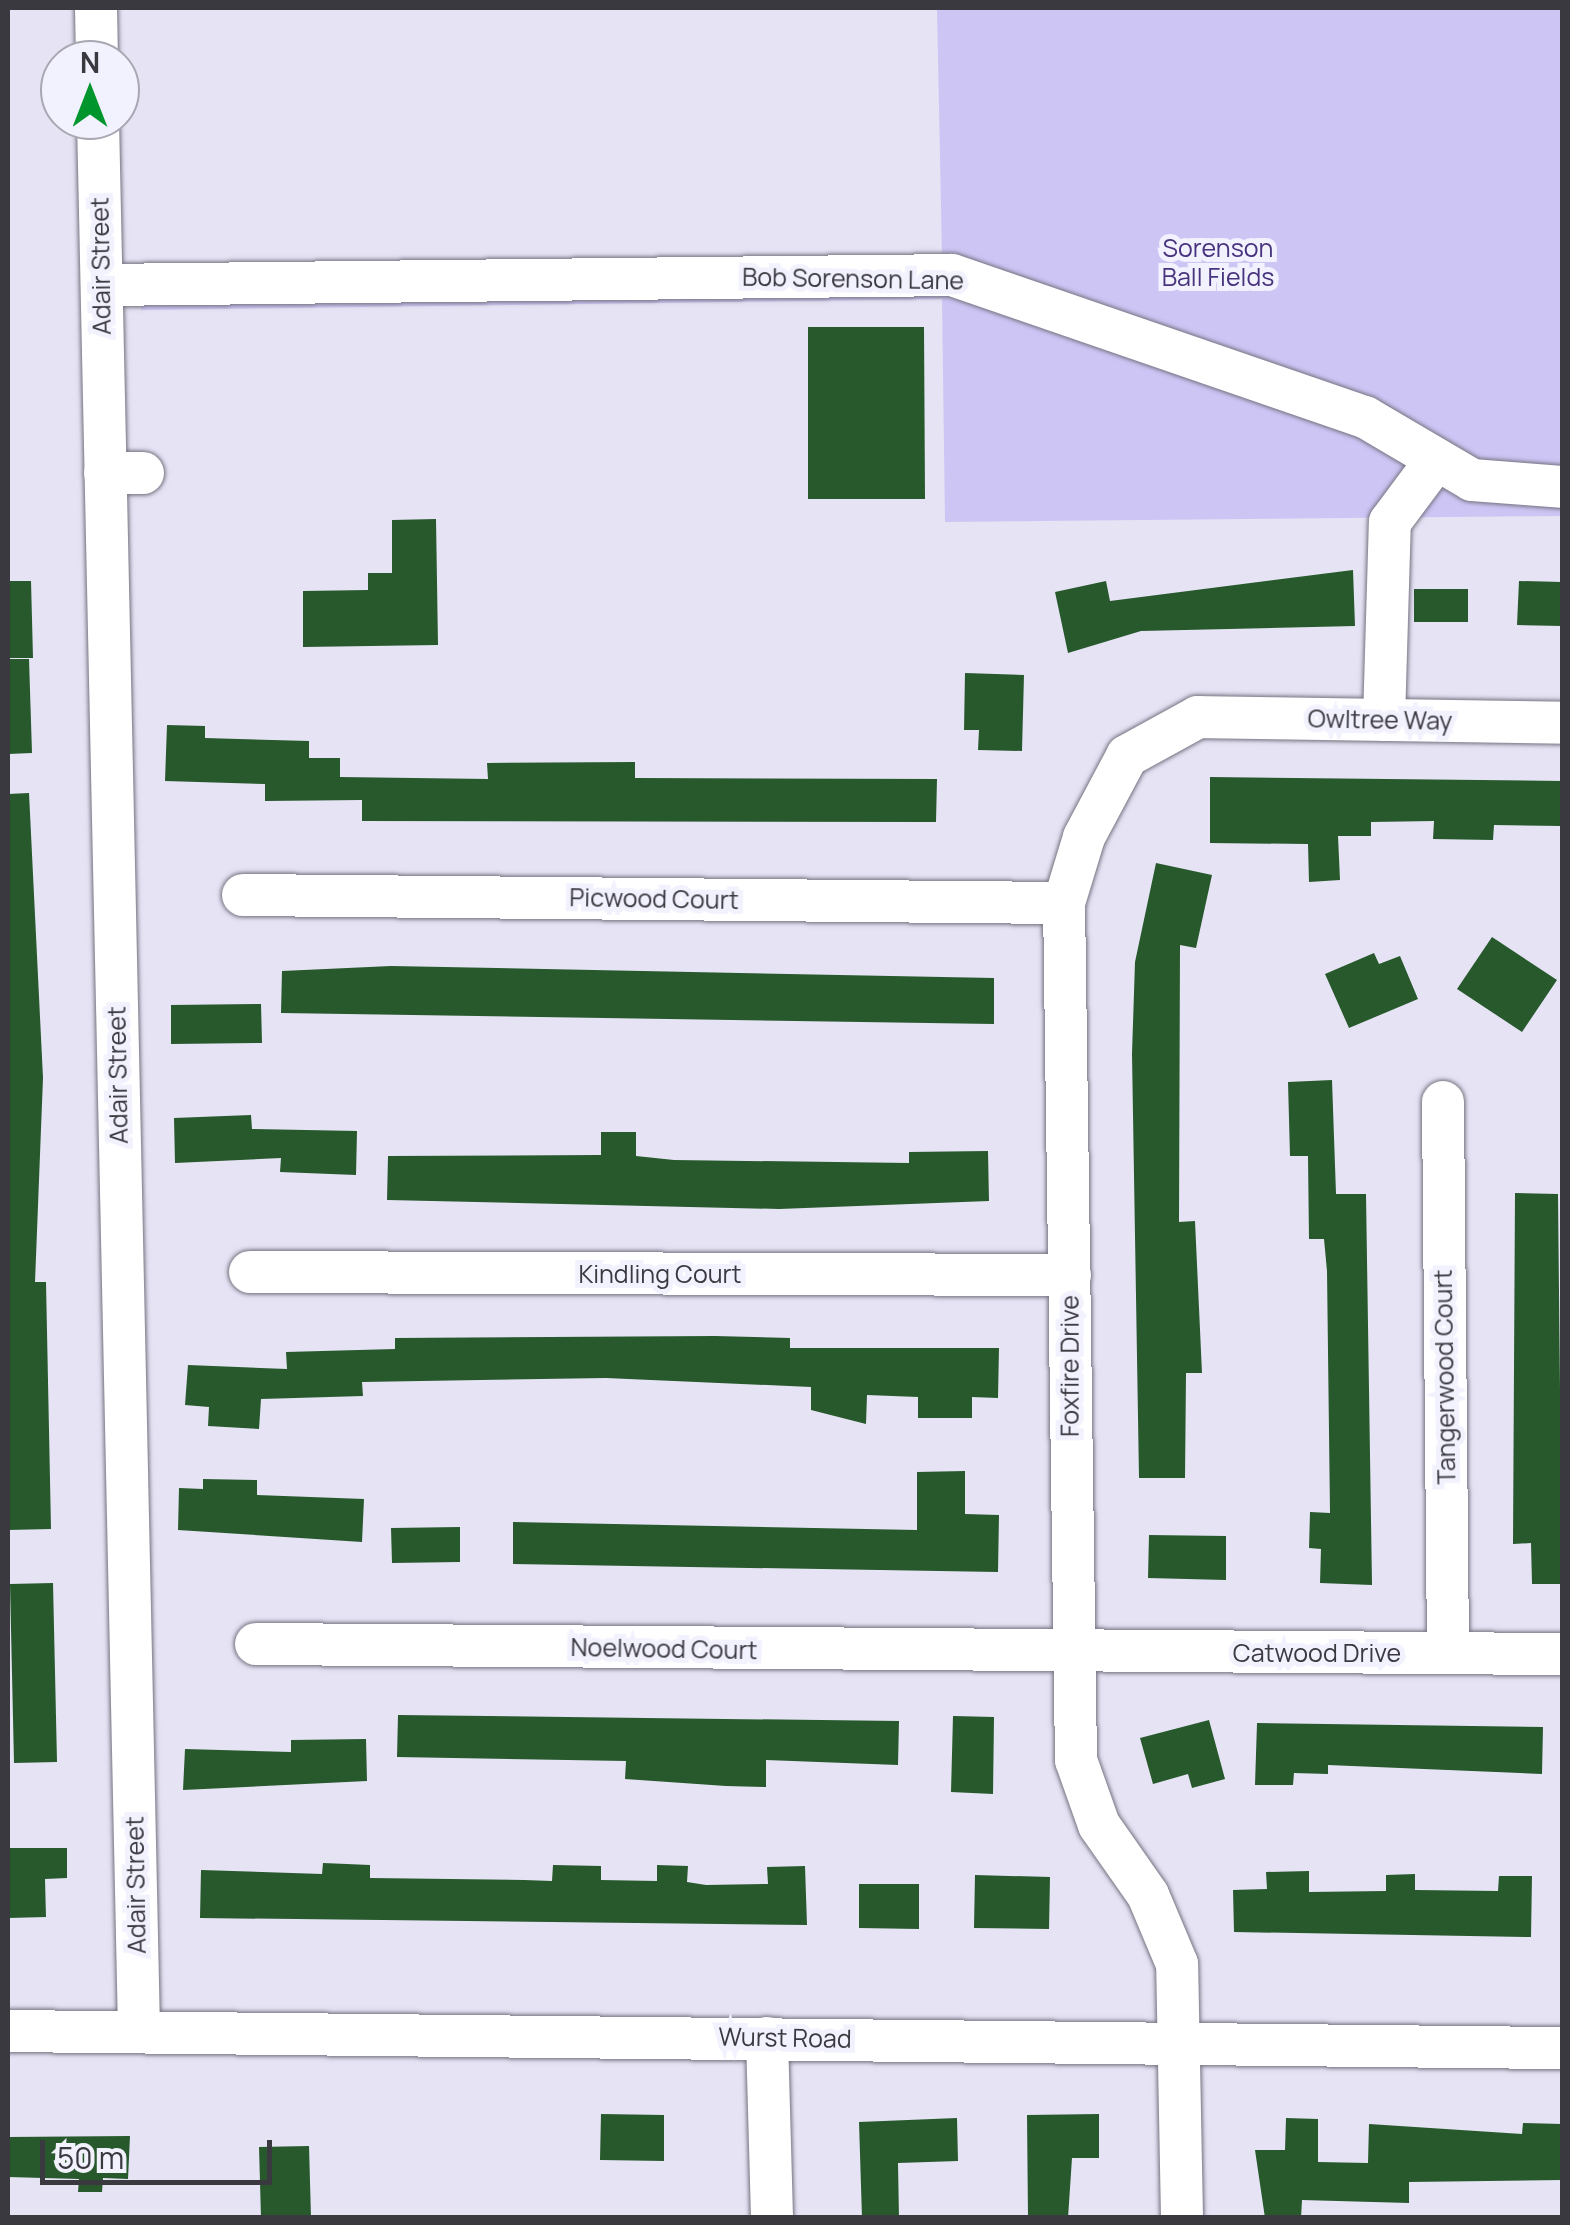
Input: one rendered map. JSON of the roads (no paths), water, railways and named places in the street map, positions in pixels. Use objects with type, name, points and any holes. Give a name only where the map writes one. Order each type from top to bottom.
[{"type":"street","points":[[96,8],[97,40]]},
{"type":"street","name":"Adair Street","points":[[98,140],[102,285],[124,473],[139,2031]]},
{"type":"street","name":"Bob Sorenson Lane","points":[[102,285],[952,275],[1365,417],[1434,463],[1472,480],[1562,487]]},
{"type":"street","points":[[1384,720],[1390,522],[1434,463]]},
{"type":"street","name":"Owltree Way","points":[[1198,717],[1562,723]]},
{"type":"street","name":"Foxfire Drive","points":[[1182,2218],[1177,1964],[1148,1895],[1100,1826],[1076,1760],[1071,1654],[1064,903],[1084,837],[1127,756],[1198,717]]},
{"type":"street","name":"Picwood Court","points":[[243,896],[1064,903]]},
{"type":"street","name":"Tangerwood Court","points":[[1442,1102],[1448,1652]]},
{"type":"street","name":"Kindling Court","points":[[250,1272],[1070,1276]]},
{"type":"street","name":"Noelwood Court","points":[[256,1644],[1071,1654]]},
{"type":"street","name":"Catwood Drive","points":[[1071,1654],[1562,1654]]},
{"type":"street","name":"Wurst Road","points":[[8,2030],[1562,2048]]},
{"type":"street","points":[[767,2038],[772,2218]]},
{"type":"park label","name":"Sorenson Ball Fields","points":[[1218,264]]}]
